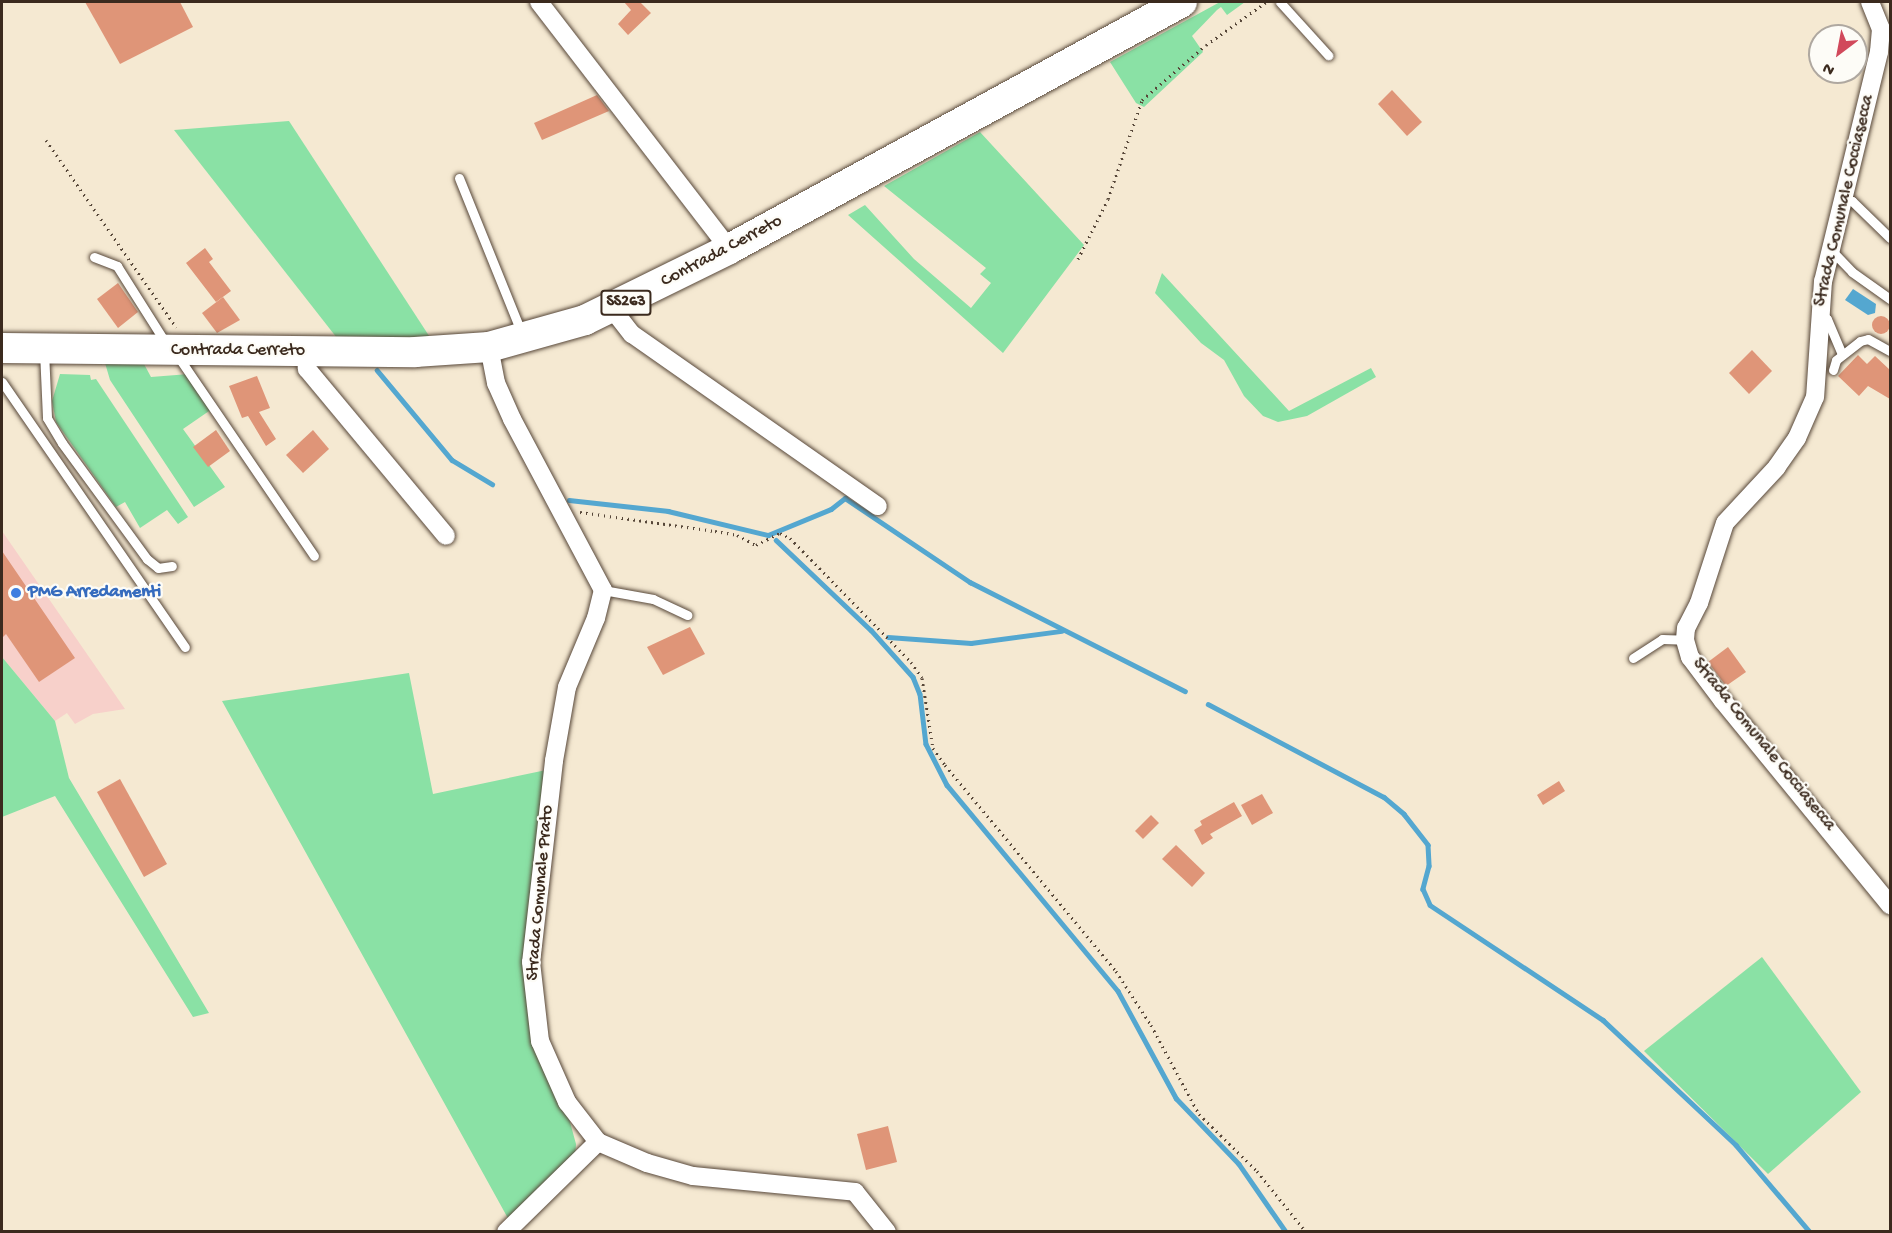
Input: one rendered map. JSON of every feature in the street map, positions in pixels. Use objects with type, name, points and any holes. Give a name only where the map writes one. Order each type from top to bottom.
[{"type":"main road","name":"Contrada Cerreto","points":[[2,348],[415,352],[489,347],[613,310],[1182,2]]},
{"type":"street","points":[[539,2],[729,249]]},
{"type":"street","name":"Strada Comunale Cocciasecca","points":[[1870,2],[1886,32],[1879,52],[1831,250],[1819,316],[1815,397],[1797,438],[1777,467],[1725,523],[1699,603],[1686,628],[1685,640],[1690,657],[1723,701],[1890,905]]},
{"type":"street","points":[[613,310],[632,334],[878,506]]},
{"type":"street","points":[[489,347],[496,383],[603,590]]},
{"type":"street","points":[[306,352],[307,369],[446,536]]},
{"type":"street","name":"Strada Comunale Prato","points":[[603,590],[596,618],[567,687],[554,761],[531,962],[540,1041],[567,1102],[598,1142],[647,1163],[693,1176],[855,1192],[887,1232]]},
{"type":"street","points":[[506,1232],[598,1142]]},
{"type":"lane","points":[[1280,2],[1328,55]]},
{"type":"lane","points":[[459,178],[523,337]]},
{"type":"lane","points":[[1843,200],[1852,201],[1890,238]]},
{"type":"lane","points":[[1831,250],[1852,273],[1890,299]]},
{"type":"lane","points":[[94,257],[117,266],[179,351],[314,556]]},
{"type":"lane","points":[[1819,316],[1827,319],[1842,354]]},
{"type":"lane","points":[[1833,370],[1842,354],[1868,339],[1890,351]]},
{"type":"lane","points":[[44,349],[47,418],[57,435],[147,559],[158,568],[172,566]]},
{"type":"lane","points":[[2,382],[185,647]]},
{"type":"lane","points":[[603,590],[653,599],[687,615]]},
{"type":"lane","points":[[1633,658],[1662,639],[1685,640]]},
{"type":"path","points":[[1078,260],[1108,199],[1142,100],[1198,51],[1266,2]]},
{"type":"path","points":[[46,140],[179,351]]},
{"type":"path","points":[[566,518],[585,510],[715,531],[756,545],[780,533],[790,538],[911,662],[922,678],[933,748],[1116,971],[1151,1025],[1199,1114],[1257,1171],[1306,1232]]},
{"type":"shaded area","points":[[2,531],[125,709],[93,714],[75,724],[67,713],[55,721],[2,657]]},
{"type":"green space","points":[[1220,2],[1245,2],[1227,15],[1221,7],[1217,10],[1192,36],[1203,52],[1144,107],[1136,103],[1110,62]]},
{"type":"green space","points":[[289,121],[435,345],[344,347],[174,130]]},
{"type":"green space","points":[[980,132],[1084,245],[1003,353],[848,215],[865,205],[914,259],[971,308],[991,283],[980,274],[986,268],[884,186]]},
{"type":"green space","points":[[1162,273],[1289,411],[1371,368],[1376,377],[1307,416],[1278,422],[1263,416],[1244,396],[1224,360],[1201,343],[1155,293]]},
{"type":"green space","points":[[105,363],[144,364],[151,377],[189,374],[212,409],[183,429],[225,487],[194,507],[110,380]]},
{"type":"green space","points":[[60,374],[90,375],[91,380],[96,379],[188,517],[178,524],[167,510],[140,528],[125,502],[116,507],[56,422],[52,401]]},
{"type":"green space","points":[[2,657],[55,721],[69,778],[209,1013],[193,1017],[55,796],[2,817]]},
{"type":"green space","points":[[409,673],[433,794],[551,769],[528,968],[576,1144],[575,1157],[510,1222],[222,701]]},
{"type":"green space","points":[[1762,957],[1861,1092],[1768,1174],[1644,1051]]},
{"type":"water","points":[[1853,289],[1876,304],[1875,313],[1868,315],[1845,300]]},
{"type":"building","points":[[85,2],[180,2],[193,27],[120,64]]},
{"type":"building","points":[[624,2],[640,2],[651,13],[628,35],[618,24],[631,10]]},
{"type":"building","points":[[1392,90],[1422,122],[1407,136],[1378,104]]},
{"type":"building","points":[[597,95],[609,111],[542,140],[534,123]]},
{"type":"building","points":[[205,248],[213,259],[209,262],[231,291],[216,302],[186,263]]},
{"type":"building","points":[[118,283],[138,312],[118,328],[97,299]]},
{"type":"building","points":[[223,297],[240,320],[217,333],[202,313]]},
{"type":"building","points":[[1881,316],[1887,319],[1890,325],[1887,331],[1881,334],[1875,331],[1872,325],[1875,319]]},
{"type":"building","points":[[1752,350],[1772,371],[1749,394],[1729,373]]},
{"type":"building","points":[[1858,355],[1867,364],[1875,356],[1890,370],[1890,399],[1868,386],[1859,396],[1838,376]]},
{"type":"building","points":[[257,376],[270,408],[259,412],[276,439],[266,446],[248,416],[242,418],[229,386]]},
{"type":"building","points":[[216,430],[230,451],[208,467],[193,447]]},
{"type":"building","points":[[313,430],[329,449],[303,473],[286,455]]},
{"type":"building","name":"PMG Arredamenti","points":[[2,551],[75,658],[39,682],[6,634],[2,638]]},
{"type":"building","points":[[690,627],[705,654],[663,675],[647,647]]},
{"type":"building","points":[[1728,647],[1746,672],[1726,686],[1708,662]]},
{"type":"building","points":[[120,779],[167,864],[144,877],[97,792]]},
{"type":"building","points":[[1559,781],[1565,791],[1543,805],[1537,795]]},
{"type":"building","points":[[1262,794],[1273,813],[1252,825],[1241,805]]},
{"type":"building","points":[[1234,802],[1242,816],[1210,834],[1213,838],[1202,845],[1194,830],[1202,825],[1200,821]]},
{"type":"building","points":[[1151,815],[1159,823],[1143,839],[1135,831]]},
{"type":"building","points":[[1176,845],[1205,873],[1192,887],[1162,859]]},
{"type":"building","points":[[888,1126],[897,1162],[866,1170],[857,1134]]},
{"type":"waterway","points":[[377,370],[452,460],[492,484]]},
{"type":"waterway","points":[[569,500],[668,511],[768,535],[831,509],[845,498],[970,582],[1185,691]]},
{"type":"waterway","points":[[776,540],[871,630],[913,677],[920,694],[926,744],[947,785],[1118,991],[1176,1098],[1239,1164],[1286,1232]]},
{"type":"waterway","points":[[888,637],[971,643],[1061,631]]},
{"type":"waterway","points":[[1208,704],[1384,797],[1404,814],[1428,845],[1429,866],[1423,889],[1430,905],[1603,1020],[1736,1145],[1810,1232]]},
{"type":"place","name":"PMG Arredamenti","points":[[16,593]]}]
